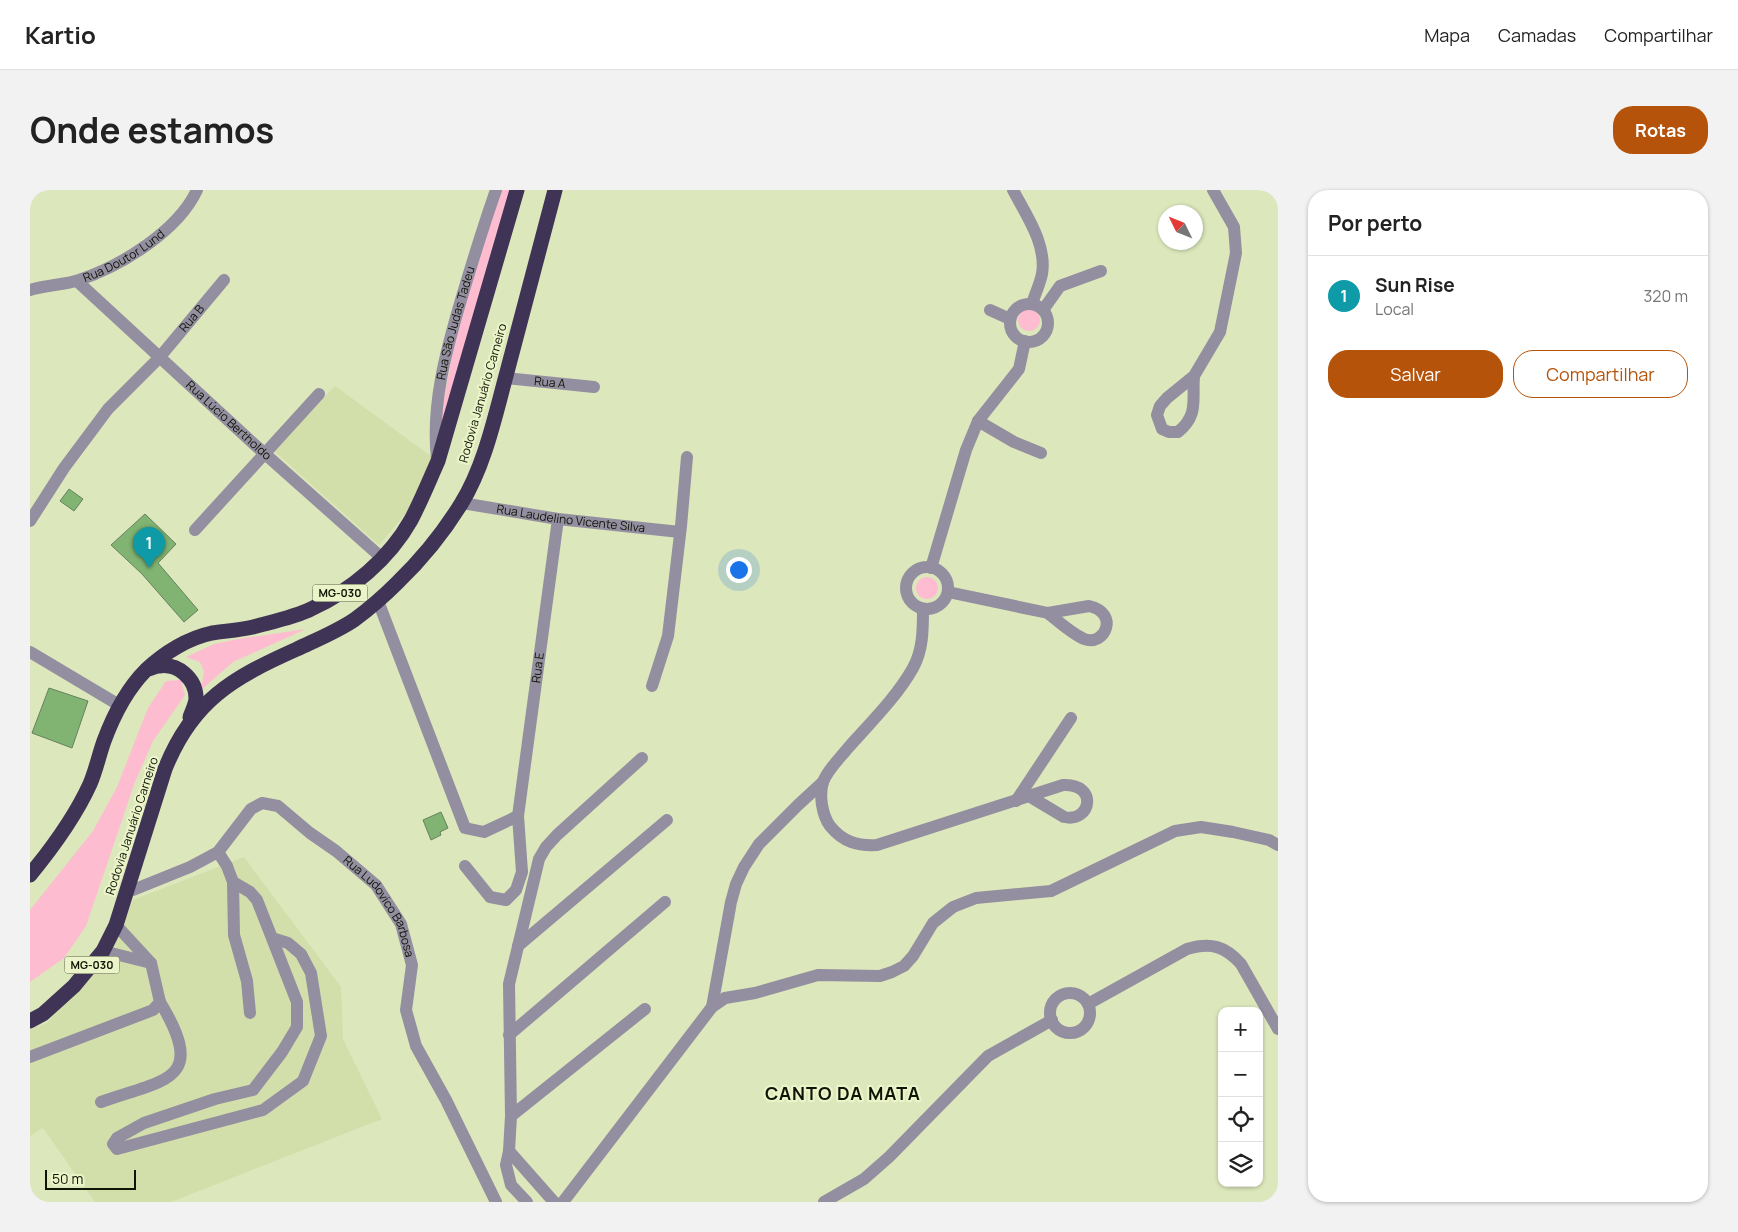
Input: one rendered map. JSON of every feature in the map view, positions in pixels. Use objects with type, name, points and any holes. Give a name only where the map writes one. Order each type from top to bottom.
[{"type":"highway","name":"Rodovia Januário Carneiro","points":[[30,875],[58,840],[72,818],[91,783],[104,740],[119,705],[128,690],[146,670],[166,654],[188,641],[210,634],[252,628],[310,610],[334,597],[362,578],[398,539],[411,520],[438,461],[517,190]]},
{"type":"highway","name":"Rodovia Januário Carneiro","points":[[30,1022],[43,1014],[74,986],[103,951],[116,925],[147,822],[173,748],[186,727],[210,699],[245,674],[330,633],[353,620],[378,601],[421,558],[462,503],[484,450],[555,190]]},
{"type":"highway","points":[[146,670],[160,665],[174,667],[186,674],[194,685],[196,699],[186,727]]},
{"type":"street","name":"Rua Doutor Lund","points":[[30,290],[77,280],[108,269],[158,235],[192,201],[197,190]]},
{"type":"street","name":"Rua São Judas Tadeu","points":[[438,461],[436,423],[445,362],[472,261],[496,190]]},
{"type":"street","points":[[1013,190],[1031,224],[1041,251],[1042,274],[1038,307],[1048,322],[1044,334],[1038,340],[1025,341],[1018,338],[1012,332],[1010,319],[1016,308],[1024,304],[1038,307]]},
{"type":"street","points":[[1194,376],[1220,332],[1236,252],[1234,227],[1212,190]]},
{"type":"street","points":[[1038,307],[1060,286],[1101,270]]},
{"type":"street","name":"Rua Lúcio Bertholdo","points":[[77,280],[159,358],[382,558]]},
{"type":"street","name":"Rua B","points":[[30,520],[64,468],[108,409],[159,358],[224,280]]},
{"type":"street","points":[[990,310],[1010,319]]},
{"type":"street","points":[[930,568],[966,450],[978,421],[1019,369],[1025,341]]},
{"type":"street","name":"Rua A","points":[[505,378],[594,387]]},
{"type":"street","points":[[195,530],[319,394]]},
{"type":"street","points":[[978,421],[1014,442],[1042,453]]},
{"type":"street","points":[[652,686],[668,636],[687,457]]},
{"type":"street","name":"Rua Laudelino Vicente Silva","points":[[462,503],[558,519],[680,532]]},
{"type":"street","name":"Rua E","points":[[465,866],[490,898],[506,900],[516,890],[522,872],[518,816],[558,519]]},
{"type":"street","points":[[921,568],[930,568],[939,571],[945,578],[948,592],[941,604],[933,608],[923,609],[915,606],[908,599],[906,585],[913,573],[921,568]]},
{"type":"street","points":[[948,592],[1048,613]]},
{"type":"street","points":[[378,601],[465,828],[484,832],[518,816]]},
{"type":"street","points":[[712,1007],[731,902],[736,884],[744,867],[759,844],[823,782],[834,766],[898,691],[913,668],[920,652],[923,609]]},
{"type":"street","points":[[30,652],[119,705]]},
{"type":"street","points":[[1016,800],[1071,718]]},
{"type":"street","points":[[526,1202],[511,1185],[506,1165],[509,1151],[511,1116],[509,984],[539,859],[546,847],[642,758]]},
{"type":"street","points":[[823,782],[823,810],[828,823],[837,834],[849,842],[862,846],[877,846],[1029,796]]},
{"type":"street","name":"Rua Ludovico Barbosa","points":[[127,890],[133,890],[190,867],[218,852],[251,809],[262,803],[278,806],[310,833],[336,851],[376,885],[401,924],[412,965],[406,1010],[416,1046],[446,1100],[496,1202]]},
{"type":"street","points":[[518,946],[667,820]]},
{"type":"street","points":[[563,1202],[712,1007],[725,998],[755,993],[818,975],[880,976],[892,972],[904,966],[913,956],[933,923],[953,907],[976,898],[1051,891],[1175,831],[1201,827],[1269,840],[1278,845]]},
{"type":"street","points":[[218,852],[227,866],[233,882],[234,935],[247,981],[250,1013]]},
{"type":"street","points":[[233,882],[250,892],[257,900],[296,1002],[297,1027],[253,1090],[215,1099],[144,1123],[117,1138],[113,1144],[117,1149],[263,1110],[303,1081],[321,1036],[311,973],[301,954],[288,943],[272,938]]},
{"type":"street","points":[[509,1035],[666,902]]},
{"type":"street","points":[[101,1102],[164,1080],[174,1074],[180,1066],[182,1057],[180,1041],[170,1018],[160,1002],[151,963],[116,925]]},
{"type":"street","points":[[1088,1004],[1187,949],[1199,945],[1211,945],[1223,948],[1241,964],[1278,1029]]},
{"type":"street","points":[[103,951],[151,963]]},
{"type":"street","points":[[1075,993],[1081,996],[1088,1004],[1090,1016],[1084,1027],[1079,1031],[1066,1032],[1060,1030],[1052,1020],[1051,1006],[1064,994],[1075,993]]},
{"type":"street","points":[[30,1057],[153,1010],[160,1002]]},
{"type":"street","points":[[511,1116],[645,1009]]},
{"type":"street","points":[[824,1202],[857,1184],[870,1174],[988,1056],[1052,1020]]},
{"type":"street","points":[[509,1151],[554,1202]]},
{"type":"shaded area","points":[[501,190],[516,190],[445,428],[440,421],[453,350],[462,314]]},
{"type":"shaded area","points":[[1029,309],[1037,312],[1040,320],[1037,328],[1029,331],[1021,328],[1018,320],[1021,312]]},
{"type":"shaded area","points":[[335,386],[432,457],[407,512],[379,545],[273,450]]},
{"type":"shaded area","points":[[927,577],[935,580],[938,588],[935,596],[927,599],[919,596],[916,588],[919,580]]},
{"type":"shaded area","points":[[306,629],[233,662],[201,690],[204,671],[200,662],[186,657],[214,644]]},
{"type":"shaded area","points":[[181,680],[185,695],[153,741],[135,782],[86,926],[64,958],[30,982],[30,910],[93,831],[117,787],[148,708],[166,681]]},
{"type":"shaded area","points":[[244,857],[341,987],[343,1039],[382,1119],[171,1202],[95,1202],[43,1128],[30,1136],[30,1029],[47,1023],[109,953],[133,900]]},
{"type":"building","points":[[69,489],[83,499],[74,511],[60,501]]},
{"type":"building","points":[[145,514],[176,544],[158,563],[198,610],[184,622],[142,574],[111,545]]},
{"type":"building","points":[[49,688],[88,701],[72,748],[32,733]]},
{"type":"building","points":[[441,812],[448,828],[440,832],[441,835],[431,840],[423,820]]},
{"type":"place","name":"Sun Rise","points":[[149,568]]},
{"type":"district","name":"CANTO DA MATA","points":[[843,1094]]}]
